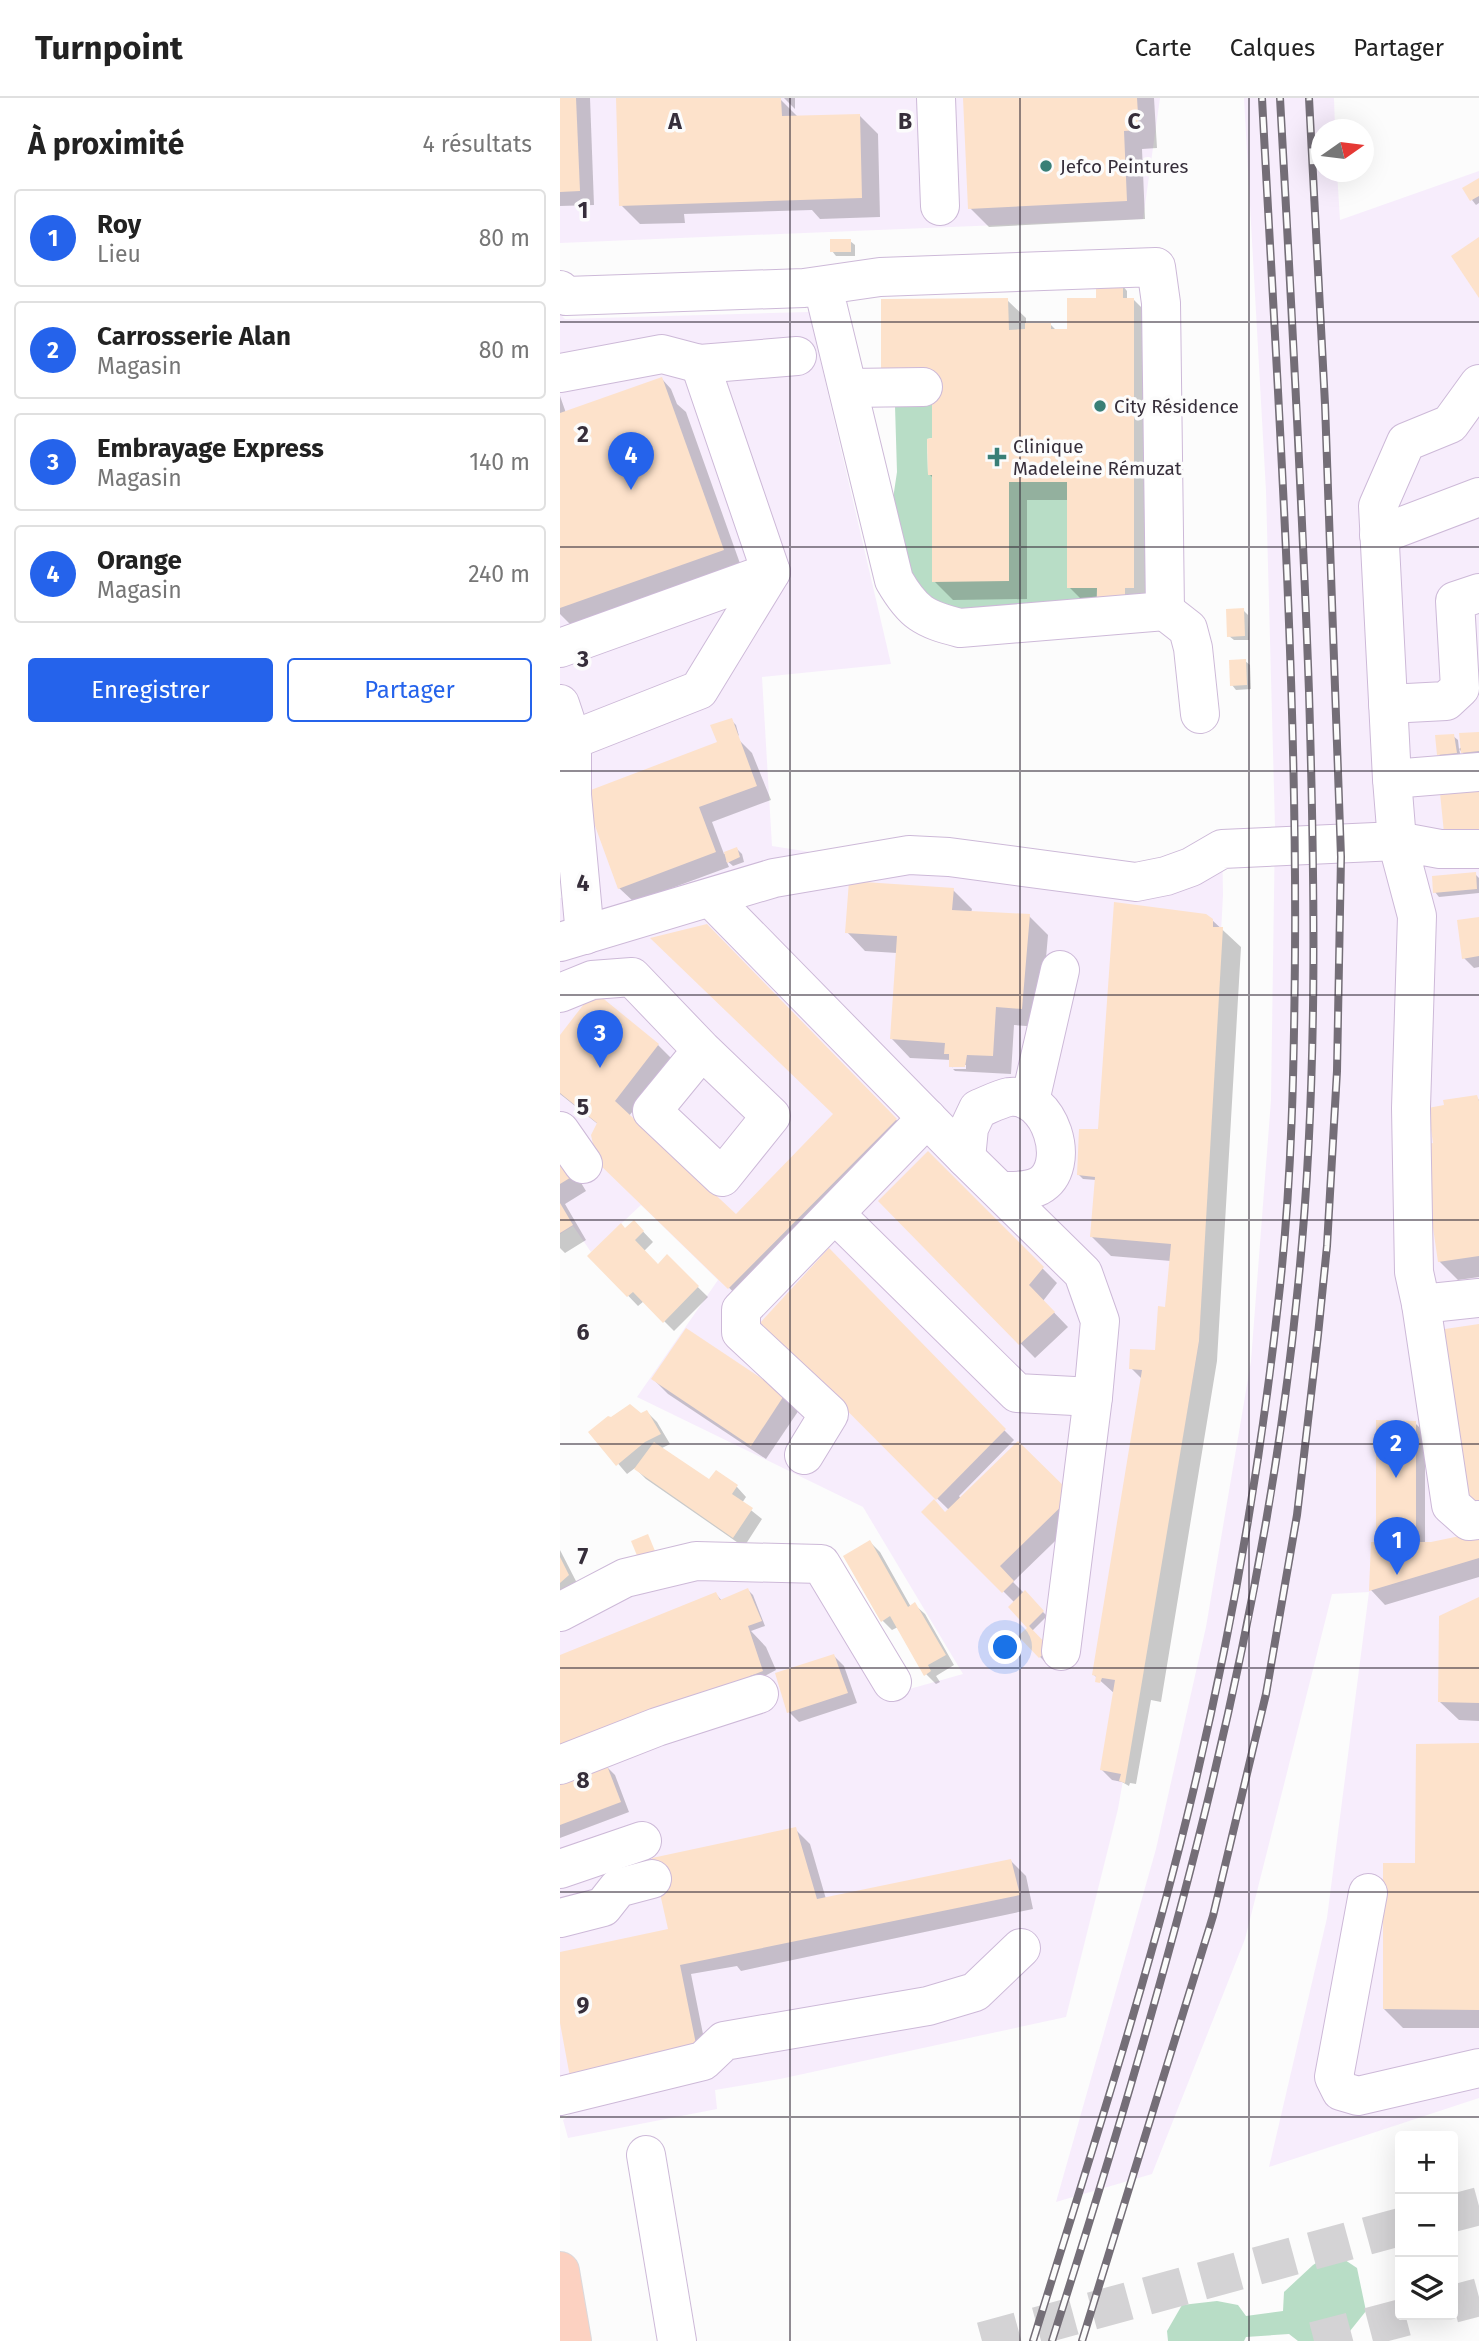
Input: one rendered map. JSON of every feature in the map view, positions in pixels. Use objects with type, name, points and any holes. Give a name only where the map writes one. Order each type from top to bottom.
[{"type":"main road","points":[[560,2271],[572,2341]]},
{"type":"lane","points":[[936,98],[940,206]]},
{"type":"lane","points":[[560,290],[566,296],[823,287],[880,278],[1156,267],[1161,303],[1165,611]]},
{"type":"lane","points":[[823,287],[894,580],[906,600],[929,620],[960,628],[1165,611],[1188,629],[1193,648],[1200,715]]},
{"type":"lane","points":[[560,373],[662,355],[700,364],[797,356]]},
{"type":"lane","points":[[700,364],[772,572]]},
{"type":"lane","points":[[1479,384],[1450,424],[1406,442],[1378,506],[1397,841],[1417,916],[1411,1108],[1414,1272],[1451,1505],[1469,1521],[1479,1520]]},
{"type":"lane","points":[[848,388],[923,387]]},
{"type":"lane","points":[[1380,549],[1479,497]]},
{"type":"lane","points":[[1380,549],[1479,523]]},
{"type":"lane","points":[[560,648],[772,572]]},
{"type":"lane","points":[[572,740],[699,690],[772,572]]},
{"type":"lane","points":[[1388,704],[1446,701],[1461,688],[1455,601],[1479,593]]},
{"type":"lane","points":[[560,704],[572,740],[573,939],[774,878],[909,855],[949,857],[1136,882],[1166,876],[1191,867],[1222,849],[1397,841],[1440,849],[1479,849]]},
{"type":"lane","points":[[1392,779],[1479,772]]},
{"type":"lane","points":[[711,898],[1083,1273],[1100,1321],[1061,1651]]},
{"type":"lane","points":[[1030,1101],[1060,970]]},
{"type":"lane","points":[[560,993],[592,980],[632,977],[702,1050]]},
{"type":"lane","points":[[966,1158],[969,1128],[978,1109],[1010,1097],[1030,1101],[1047,1119],[1056,1137],[1054,1172],[1041,1185],[1027,1190],[1001,1191]]},
{"type":"lane","points":[[804,1455],[829,1413],[741,1332],[741,1310],[927,1118]]},
{"type":"lane","points":[[560,1131],[583,1164]]},
{"type":"lane","points":[[835,1214],[1017,1393],[1093,1397]]},
{"type":"lane","points":[[1421,1304],[1479,1298]]},
{"type":"lane","points":[[560,1612],[625,1578],[696,1562],[821,1564],[892,1682]]},
{"type":"lane","points":[[560,1765],[657,1727],[759,1694]]},
{"type":"lane","points":[[560,1869],[642,1841]]},
{"type":"lane","points":[[560,1918],[603,1907],[618,1888],[652,1879]]},
{"type":"lane","points":[[1368,1894],[1334,2077],[1341,2091],[1358,2096],[1479,2068]]},
{"type":"lane","points":[[560,2096],[703,2061],[724,2041],[928,2006],[975,1992],[1021,1948]]},
{"type":"lane","points":[[646,2155],[677,2341]]},
{"type":"shaded area","points":[[560,98],[1160,98],[1143,219],[560,243]]},
{"type":"shaded area","points":[[1244,98],[1334,98],[1335,119],[1311,119],[1311,182],[1338,182],[1340,220],[1479,171],[1479,2098],[1269,2167],[1327,1918],[1369,1592],[1332,1594],[1245,1939],[1152,2174],[1056,2202],[1156,1849],[1206,1627],[1251,1361],[1271,1100],[1275,827],[1266,491]]},
{"type":"shaded area","points":[[809,312],[891,664],[762,677],[772,846],[823,854],[1151,868],[1222,832],[1223,895],[1199,1343],[1118,1809],[1066,2017],[780,2079],[715,2090],[717,2109],[568,2138],[563,2120],[577,2107],[560,2078],[560,1597],[798,1550],[888,1695],[963,1674],[863,1507],[637,1397],[718,1280],[641,1205],[591,1252],[573,1226],[560,1234],[560,898],[565,897],[560,791],[560,314],[565,319]]},
{"type":"green space","points":[[932,405],[932,438],[927,439],[928,475],[932,475],[932,581],[1009,581],[1009,482],[1067,482],[1097,588],[1096,608],[970,614],[915,594],[891,512],[897,472],[895,406]]},
{"type":"green space","points":[[1333,2252],[1357,2268],[1366,2311],[1342,2341],[1298,2341],[1289,2334],[1246,2337],[1244,2341],[1168,2341],[1167,2331],[1182,2305],[1217,2301],[1238,2305],[1246,2316],[1283,2311],[1284,2292],[1313,2265]]},
{"type":"building","points":[[560,98],[576,98],[580,191],[560,192]]},
{"type":"building","points":[[616,98],[781,98],[782,116],[860,114],[862,198],[619,206]]},
{"type":"building","name":"Jefco Peintures","points":[[963,98],[1137,98],[1139,130],[1124,131],[1127,201],[968,209]]},
{"type":"building","points":[[1479,178],[1479,196],[1470,201],[1462,188]]},
{"type":"building","points":[[1479,237],[1479,298],[1451,256]]},
{"type":"building","points":[[830,239],[851,239],[851,252],[830,252]]},
{"type":"building","name":"Clinique Madeleine Rémuzat","points":[[1096,284],[1123,284],[1123,298],[1134,298],[1134,588],[1125,588],[1125,602],[1097,602],[1097,588],[1067,588],[1067,482],[1009,482],[1009,581],[932,582],[932,475],[928,475],[927,439],[932,438],[932,375],[881,375],[881,299],[1008,298],[1009,330],[1025,329],[1025,323],[1051,323],[1051,329],[1067,329],[1067,298],[1096,298]]},
{"type":"building","points":[[662,377],[724,550],[560,608],[560,413]]},
{"type":"building","points":[[1244,608],[1245,636],[1227,637],[1226,609]]},
{"type":"building","points":[[1246,659],[1247,685],[1230,686],[1229,660]]},
{"type":"building","points":[[732,718],[757,786],[699,807],[716,852],[618,889],[583,793],[717,742],[710,725]]},
{"type":"building","points":[[1479,732],[1479,751],[1461,753],[1459,733]]},
{"type":"building","points":[[1454,734],[1457,753],[1437,755],[1435,735]]},
{"type":"building","points":[[1479,788],[1479,829],[1444,833],[1440,793]]},
{"type":"building","points":[[737,847],[740,857],[727,863],[724,852]]},
{"type":"building","points":[[1476,872],[1477,889],[1433,893],[1432,876]]},
{"type":"building","points":[[849,881],[954,888],[952,910],[1030,914],[1022,1009],[996,1007],[993,1056],[967,1055],[965,1067],[949,1067],[949,1054],[944,1054],[945,1043],[890,1039],[897,936],[845,933]]},
{"type":"building","points":[[1114,902],[1206,914],[1213,919],[1213,927],[1223,927],[1199,1341],[1125,1783],[1119,1781],[1121,1774],[1100,1770],[1115,1680],[1102,1678],[1100,1683],[1095,1682],[1096,1676],[1092,1675],[1142,1370],[1129,1369],[1130,1349],[1155,1350],[1158,1306],[1165,1307],[1171,1244],[1090,1237],[1095,1177],[1077,1175],[1079,1129],[1098,1129]]},
{"type":"building","points":[[1479,917],[1479,956],[1462,959],[1457,920]]},
{"type":"building","points":[[707,924],[897,1119],[728,1289],[597,1162],[591,1135],[597,1123],[560,1093],[560,1035],[594,991],[659,1044],[615,1101],[736,1214],[833,1114],[650,938]]},
{"type":"building","points":[[1477,1095],[1479,1256],[1438,1262],[1421,1145],[1433,1143],[1428,1108],[1444,1105],[1443,1100]]},
{"type":"building","points":[[928,1151],[1044,1267],[1029,1285],[1055,1312],[1019,1345],[878,1201]]},
{"type":"building","points":[[560,1155],[573,1176],[560,1184]]},
{"type":"building","points":[[560,1203],[573,1225],[560,1233]]},
{"type":"building","points":[[634,1220],[644,1231],[635,1240],[658,1264],[667,1254],[699,1286],[663,1323],[633,1292],[627,1297],[587,1256],[621,1223],[625,1228]]},
{"type":"building","points":[[829,1248],[1006,1429],[936,1500],[760,1323]]},
{"type":"building","points":[[1479,1324],[1479,1503],[1465,1505],[1438,1330]]},
{"type":"building","points":[[686,1328],[785,1394],[751,1446],[651,1379]]},
{"type":"building","points":[[630,1404],[641,1413],[647,1410],[661,1434],[645,1442],[616,1466],[588,1432],[608,1416],[611,1417]]},
{"type":"building","points":[[1376,1420],[1416,1421],[1416,1537],[1376,1536]]},
{"type":"building","points":[[1018,1441],[1073,1495],[1000,1566],[1014,1581],[1002,1593],[921,1512],[934,1499],[945,1512]]},
{"type":"building","points":[[654,1442],[709,1479],[716,1470],[738,1485],[732,1494],[753,1508],[733,1538],[634,1469]]},
{"type":"building","points":[[1479,1532],[1479,1558],[1369,1591],[1371,1542],[1431,1542]]},
{"type":"building","points":[[648,1534],[655,1551],[638,1558],[631,1541]]},
{"type":"building","points":[[870,1540],[908,1607],[915,1602],[946,1655],[928,1665],[931,1671],[924,1676],[890,1616],[881,1622],[843,1556]]},
{"type":"building","points":[[560,1557],[569,1575],[560,1583]]},
{"type":"building","points":[[748,1588],[762,1621],[748,1626],[763,1671],[750,1676],[752,1679],[560,1755],[560,1655],[716,1592],[720,1600]]},
{"type":"building","points":[[1025,1590],[1044,1611],[1029,1626],[1050,1648],[1039,1658],[1018,1636],[1027,1628],[1008,1607]]},
{"type":"building","points":[[1479,1597],[1479,1703],[1438,1702],[1439,1616]]},
{"type":"building","points":[[834,1654],[848,1693],[787,1713],[775,1673]]},
{"type":"building","points":[[1479,1743],[1479,2010],[1383,2009],[1383,1863],[1415,1863],[1416,1744]]},
{"type":"building","points":[[606,1763],[621,1802],[560,1825],[560,1782]]},
{"type":"building","points":[[796,1827],[817,1899],[1011,1859],[1020,1895],[680,1965],[697,2049],[570,2077],[560,2023],[560,1952],[668,1929],[652,1858]]},
{"type":"tunnel","points":[[1458,2212],[1479,2206]]},
{"type":"tunnel","points":[[982,2341],[1395,2228]]},
{"type":"tunnel","points":[[1458,2303],[1479,2297]]},
{"type":"tunnel","points":[[1314,2341],[1395,2320]]},
{"type":"railway","points":[[1033,2341],[1138,1999],[1193,1792],[1245,1540],[1280,1286],[1292,1121],[1295,848],[1285,526],[1262,98]]},
{"type":"railway","points":[[1052,2341],[1169,1951],[1234,1688],[1282,1421],[1298,1286],[1312,1063],[1313,840],[1303,544],[1280,98]]},
{"type":"railway","points":[[1082,2341],[1213,1916],[1266,1694],[1297,1515],[1318,1335],[1327,1246],[1337,1071],[1341,857],[1325,404],[1309,98]]},
{"type":"place","name":"Jefco Peintures","points":[[1046,166]]},
{"type":"place","name":"City Résidence","points":[[1100,406]]},
{"type":"place","name":"Clinique Madeleine Rémuzat","points":[[997,457]]},
{"type":"place","name":"Orange","points":[[631,490]]},
{"type":"place","name":"Embrayage Express","points":[[600,1068]]},
{"type":"place","name":"Carrosserie Alan","points":[[1396,1478]]},
{"type":"place","name":"Roy","points":[[1397,1575]]}]
